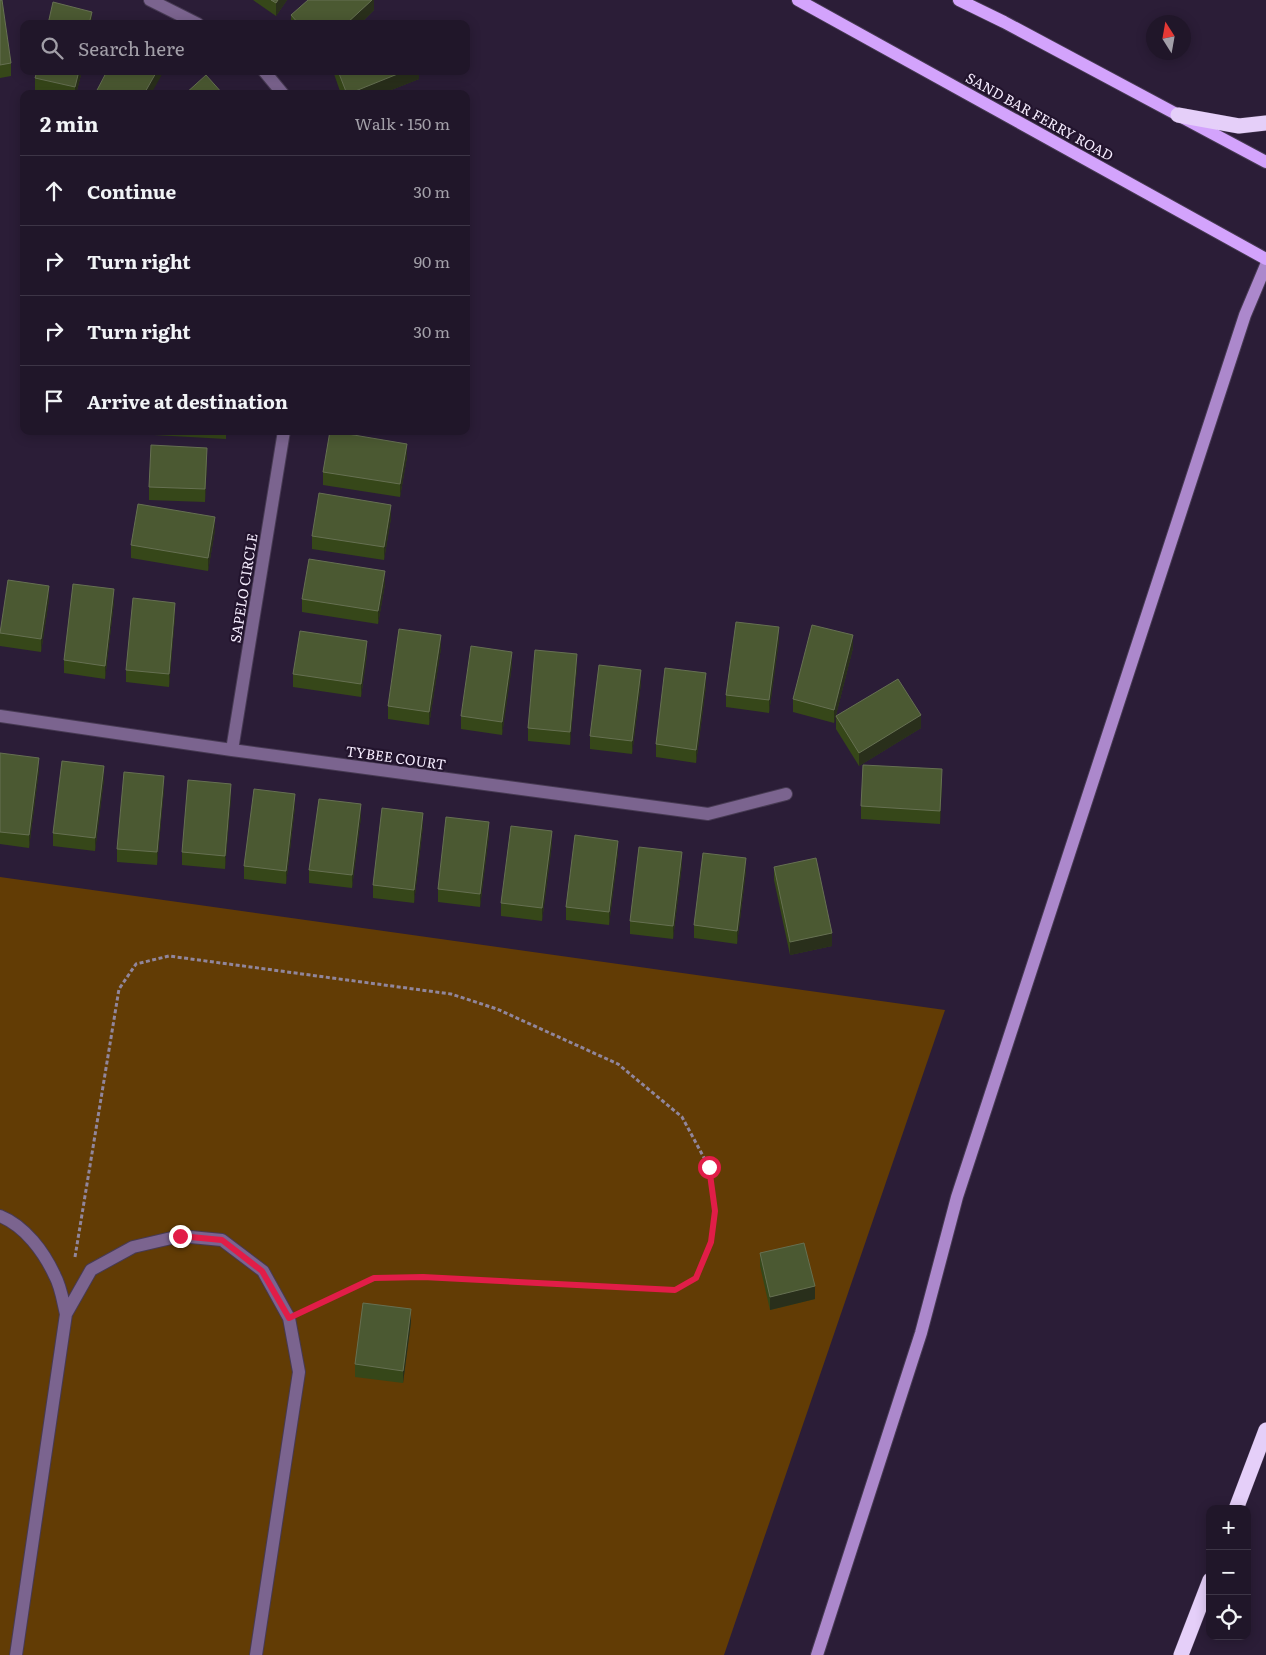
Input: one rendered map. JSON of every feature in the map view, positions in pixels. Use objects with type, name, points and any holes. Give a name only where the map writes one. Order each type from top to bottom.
[{"type":"highway","points":[[1178,115],[1239,126],[1266,123]]},
{"type":"highway","points":[[1238,1505],[1266,1430]]},
{"type":"highway","points":[[1181,1655],[1206,1590]]},
{"type":"main road","name":"SAND BAR FERRY ROAD","points":[[798,0],[1266,259]]},
{"type":"main road","points":[[959,0],[1266,162]]},
{"type":"main road","points":[[817,1655],[921,1333],[957,1197],[1245,314],[1266,265]]},
{"type":"street","points":[[150,0],[190,20]]},
{"type":"street","points":[[267,75],[280,90]]},
{"type":"street","name":"SAPELO CIRCLE","points":[[232,750],[283,435]]},
{"type":"street","name":"TYBEE COURT","points":[[0,716],[232,750],[708,814],[786,794]]},
{"type":"street","points":[[0,1216],[8,1219],[37,1244],[56,1277],[66,1314]]},
{"type":"street","points":[[16,1655],[66,1314],[92,1270],[132,1247],[180,1236],[222,1240],[262,1271],[289,1318],[299,1372],[256,1655]]},
{"type":"path","points":[[74,1265],[119,989],[136,964],[169,956],[451,994],[497,1009],[618,1064],[682,1117],[709,1167],[715,1211],[711,1242],[696,1278],[675,1290],[423,1277],[374,1278],[289,1318]]},
{"type":"shaded area","points":[[0,877],[945,1010],[724,1655],[0,1655]]},
{"type":"building","points":[[0,0],[2,0],[11,63],[0,65]]},
{"type":"building","points":[[308,0],[372,0],[350,20],[295,20],[291,15]]},
{"type":"building","points":[[53,2],[92,12],[90,20],[49,20]]},
{"type":"building","points":[[36,75],[78,75],[75,87],[35,78]]},
{"type":"building","points":[[105,75],[155,75],[146,90],[97,90]]},
{"type":"building","points":[[206,75],[219,90],[189,90]]},
{"type":"building","points":[[340,75],[395,75],[357,90],[345,90]]},
{"type":"building","points":[[329,435],[354,435],[407,444],[400,484],[323,472]]},
{"type":"building","points":[[151,445],[207,448],[205,489],[149,487]]},
{"type":"building","points":[[319,493],[391,505],[384,547],[312,536]]},
{"type":"building","points":[[138,504],[215,517],[208,558],[131,545]]},
{"type":"building","points":[[309,559],[385,571],[378,611],[302,599]]},
{"type":"building","points":[[8,580],[49,586],[41,639],[0,633]]},
{"type":"building","points":[[73,584],[114,589],[105,666],[64,660]]},
{"type":"building","points":[[133,598],[175,603],[169,674],[126,670]]},
{"type":"building","points":[[736,622],[779,627],[769,700],[726,695]]},
{"type":"building","points":[[812,625],[853,635],[834,710],[793,699]]},
{"type":"building","points":[[399,629],[441,635],[429,712],[388,706]]},
{"type":"building","points":[[300,631],[367,641],[361,684],[293,674]]},
{"type":"building","points":[[471,646],[512,652],[502,722],[461,716]]},
{"type":"building","points":[[535,650],[577,654],[570,732],[528,728]]},
{"type":"building","points":[[599,665],[641,670],[632,741],[590,736]]},
{"type":"building","points":[[665,668],[706,673],[696,750],[656,744]]},
{"type":"building","points":[[898,679],[921,715],[859,753],[836,716]]},
{"type":"building","points":[[0,753],[39,758],[29,835],[0,832]]},
{"type":"building","points":[[62,761],[104,766],[95,838],[53,833]]},
{"type":"building","points":[[863,765],[942,769],[940,811],[861,806]]},
{"type":"building","points":[[124,772],[164,776],[157,852],[117,849]]},
{"type":"building","points":[[188,780],[231,784],[225,856],[182,852]]},
{"type":"building","points":[[254,789],[295,794],[286,871],[244,866]]},
{"type":"building","points":[[319,799],[361,804],[352,875],[309,870]]},
{"type":"building","points":[[382,808],[423,813],[414,890],[373,885]]},
{"type":"building","points":[[446,817],[489,822],[480,894],[438,889]]},
{"type":"building","points":[[511,826],[552,831],[542,908],[501,903]]},
{"type":"building","points":[[575,835],[618,841],[609,912],[566,907]]},
{"type":"building","points":[[639,847],[682,852],[673,926],[630,921]]},
{"type":"building","points":[[703,853],[746,858],[737,931],[694,925]]},
{"type":"building","points":[[816,858],[832,933],[790,942],[774,867]]},
{"type":"building","points":[[804,1243],[815,1286],[770,1297],[760,1253]]},
{"type":"building","points":[[363,1303],[411,1309],[403,1371],[355,1364]]},
{"type":"route","points":[[180,1236],[222,1240],[262,1271],[289,1318],[374,1278],[423,1277],[675,1290],[696,1278],[711,1242],[715,1211],[709,1167]]}]
